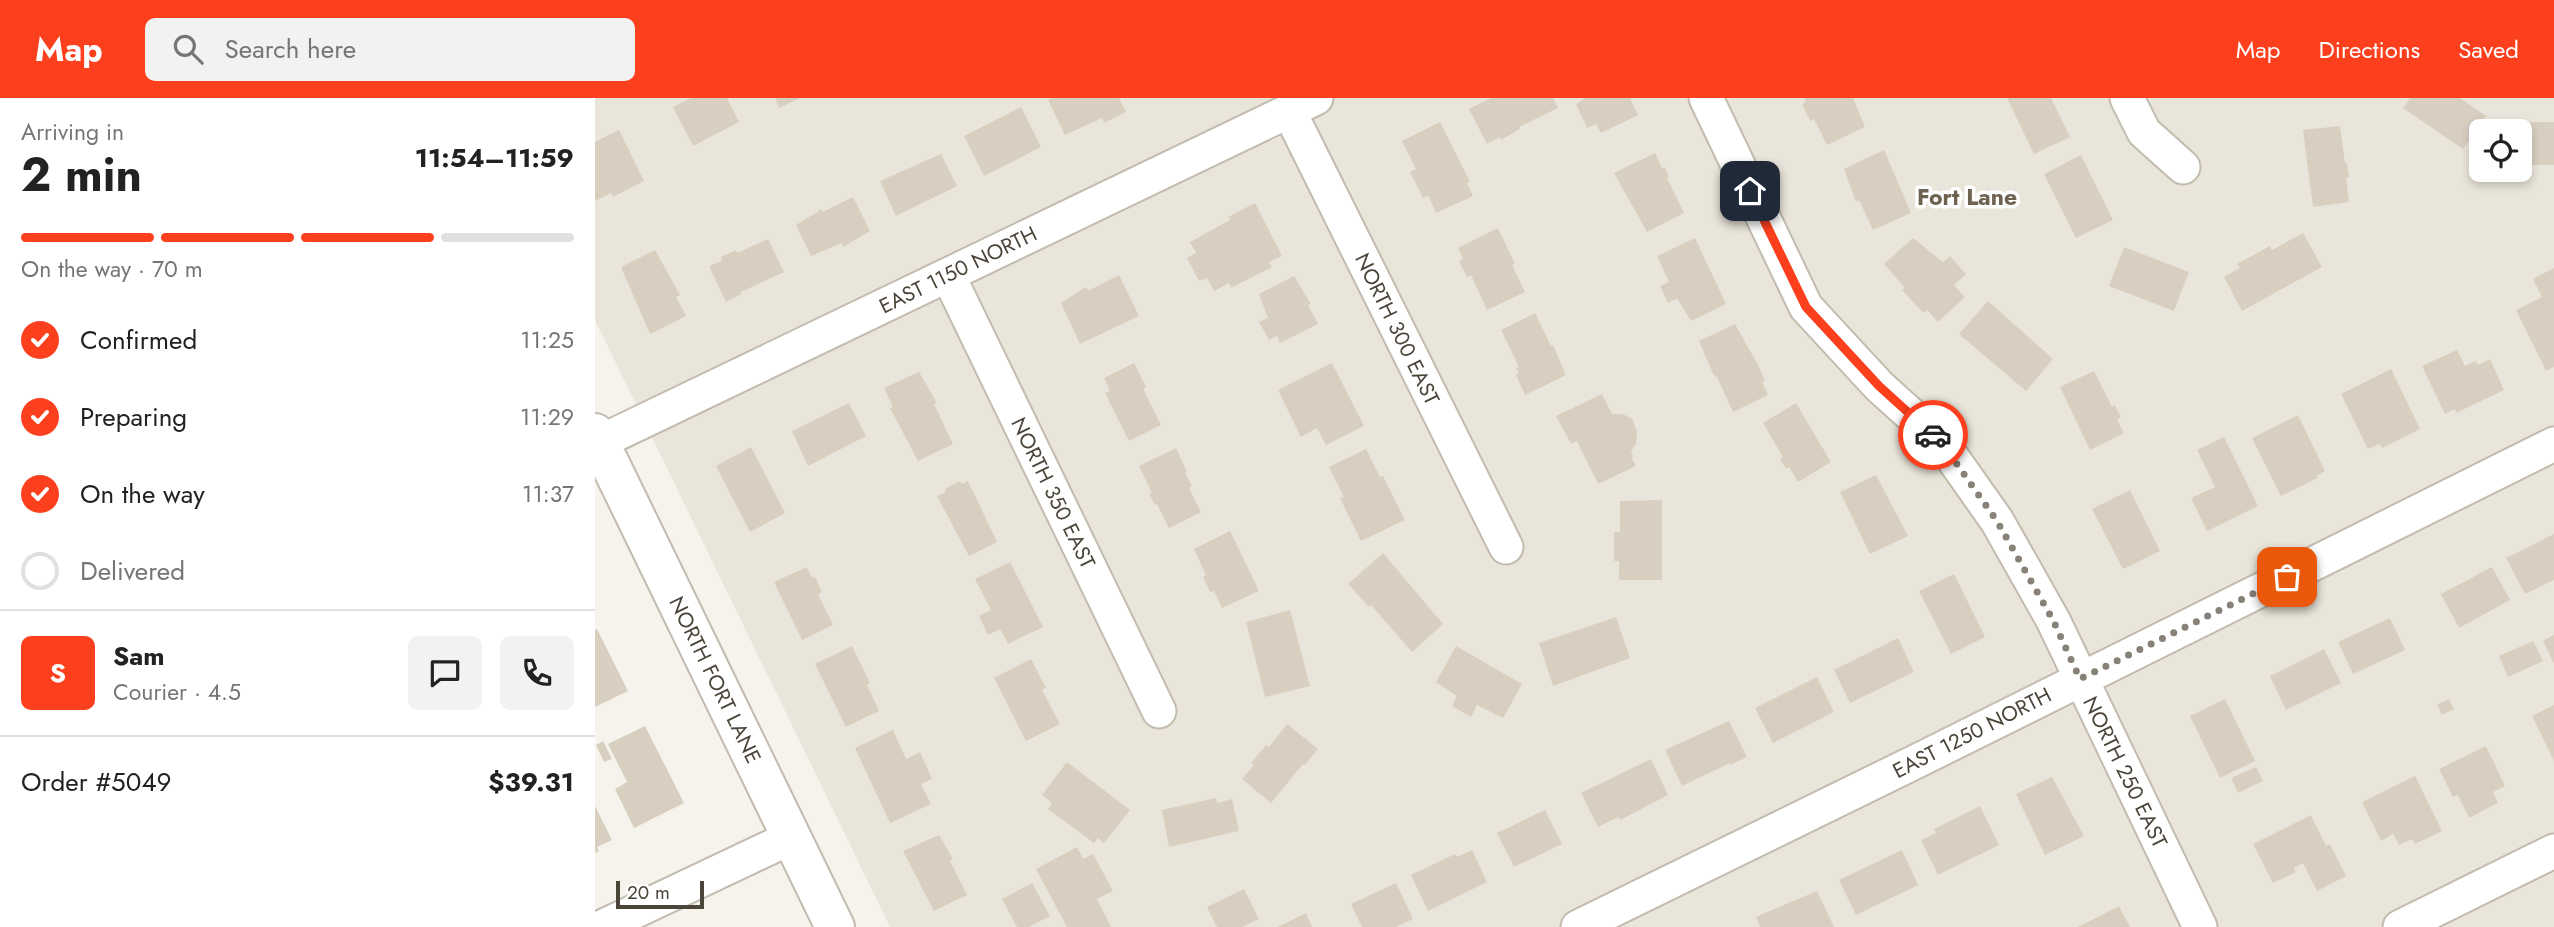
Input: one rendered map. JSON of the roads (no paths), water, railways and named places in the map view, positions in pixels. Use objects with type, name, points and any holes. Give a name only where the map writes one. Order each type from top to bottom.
[{"type":"street","name":"NORTH 250 EAST","points":[[1706,98],[1806,307],[1879,386],[1942,443],[1997,521],[2053,620],[2200,927]]},
{"type":"street","points":[[2127,98],[2144,132],[2183,167]]},
{"type":"street","name":"EAST 1150 NORTH","points":[[597,438],[948,275],[1303,104]]},
{"type":"street","name":"NORTH 300 EAST","points":[[1303,104],[1506,547]]},
{"type":"street","name":"NORTH 350 EAST","points":[[948,275],[1159,711]]},
{"type":"street","name":"NORTH FORT LANE","points":[[597,438],[835,927]]},
{"type":"street","name":"EAST 1250 NORTH","points":[[1578,927],[2554,444]]},
{"type":"street","points":[[602,927],[792,837]]},
{"type":"street","points":[[2400,927],[2554,851]]},
{"type":"district","name":"Fort Lane","points":[[1967,197]]}]
